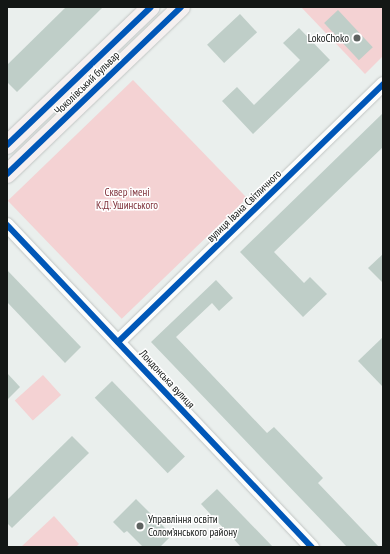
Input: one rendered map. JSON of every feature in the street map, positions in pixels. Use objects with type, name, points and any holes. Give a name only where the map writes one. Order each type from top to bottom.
[{"type":"main road","name":"Чоколівський бульвар","points":[[7,145],[151,7]]},
{"type":"main road","name":"Чоколівський бульвар","points":[[7,174],[181,7]]},
{"type":"street","name":"вулиця Івана Світличного","points":[[118,342],[383,84]]},
{"type":"street","name":"Лондонська вулиця","points":[[7,225],[312,547]]},
{"type":"green space","name":"LokoChoko","points":[[301,7],[383,7],[383,56],[365,74]]},
{"type":"green space","name":"Сквер імені К.Д. Ушинського","points":[[133,80],[247,198],[122,319],[8,201]]},
{"type":"green space","points":[[43,375],[61,395],[33,420],[15,400]]},
{"type":"green space","points":[[54,516],[79,544],[76,547],[21,547]]},
{"type":"building","points":[[66,7],[103,7],[17,92],[7,82],[7,65]]},
{"type":"building","points":[[338,10],[373,47],[359,60],[324,23]]},
{"type":"building","points":[[240,14],[257,32],[224,63],[207,45]]},
{"type":"building","points":[[299,28],[330,60],[253,134],[222,101],[237,87],[254,105],[300,60],[283,43]]},
{"type":"building","points":[[383,113],[383,147],[274,252],[304,283],[310,277],[327,294],[303,317],[240,252]]},
{"type":"building","points":[[383,254],[383,283],[368,268]]},
{"type":"building","points":[[7,270],[81,347],[65,363],[7,302]]},
{"type":"building","points":[[216,280],[233,298],[219,311],[212,303],[176,337],[267,433],[274,427],[323,478],[318,483],[379,547],[347,547],[151,342]]},
{"type":"building","points":[[383,337],[383,387],[358,361]]},
{"type":"building","points":[[7,373],[20,387],[7,400]]},
{"type":"building","points":[[112,381],[185,457],[168,473],[95,398]]},
{"type":"building","points":[[72,436],[89,453],[12,528],[7,523],[7,500]]},
{"type":"building","points":[[217,489],[273,547],[241,547],[201,504]]},
{"type":"building","name":"Управління освіти Солом’янського району","points":[[136,499],[172,535],[160,547],[143,547],[127,531],[124,533],[113,522]]},
{"type":"cycle path","points":[[7,145],[151,7]]},
{"type":"cycle path","points":[[7,174],[181,7]]},
{"type":"cycle path","points":[[118,342],[383,84]]},
{"type":"cycle path","points":[[7,225],[312,547]]},
{"type":"place","name":"LokoChoko","points":[[357,38]]},
{"type":"place","name":"Управління освіти Солом’янського району","points":[[140,526]]}]
